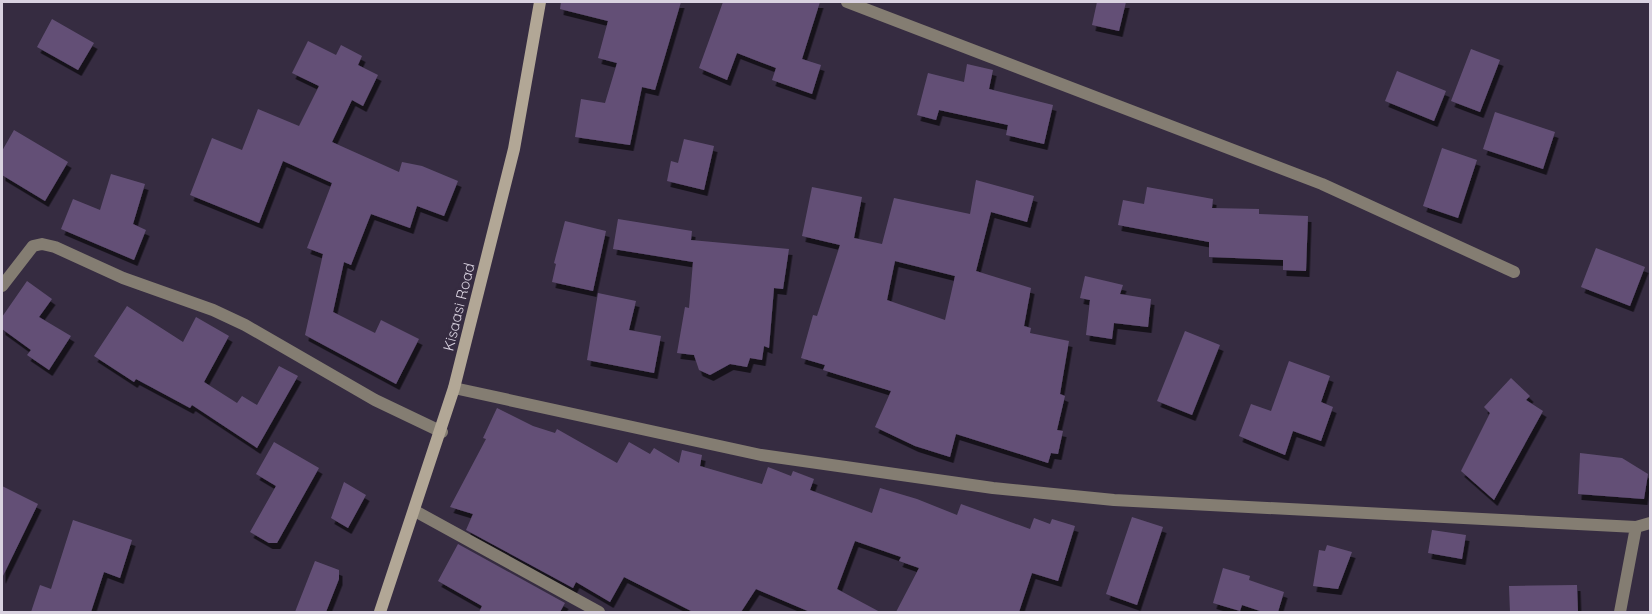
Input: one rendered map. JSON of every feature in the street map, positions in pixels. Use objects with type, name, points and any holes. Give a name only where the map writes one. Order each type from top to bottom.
[{"type":"main road","name":"Kisaasi Road","points":[[380,612],[442,432],[454,388],[514,149],[540,2]]},
{"type":"street","points":[[847,2],[1322,184],[1514,272]]},
{"type":"street","points":[[2,286],[33,246],[42,244],[55,247],[123,279],[213,310],[245,325],[375,400],[442,432]]},
{"type":"street","points":[[454,388],[761,455],[993,488],[1114,500],[1636,527],[1650,523]]},
{"type":"street","points":[[415,511],[599,612]]},
{"type":"street","points":[[1620,612],[1636,527]]},
{"type":"building","points":[[561,2],[681,2],[655,90],[642,87],[630,145],[575,137],[581,99],[605,103],[617,63],[598,58],[608,21],[560,9]]},
{"type":"building","points":[[723,2],[820,2],[802,59],[821,65],[812,94],[772,80],[776,68],[737,53],[727,80],[699,68]]},
{"type":"building","points":[[1097,2],[1126,2],[1119,31],[1092,25]]},
{"type":"building","points":[[52,19],[94,43],[78,70],[37,47]]},
{"type":"building","points":[[308,41],[336,55],[341,45],[362,56],[358,65],[378,75],[363,106],[352,100],[332,142],[399,172],[402,162],[422,166],[458,181],[444,216],[417,206],[410,228],[371,214],[351,265],[344,262],[333,312],[375,333],[381,320],[419,339],[396,384],[305,335],[323,254],[307,248],[332,183],[283,161],[259,223],[190,195],[212,138],[242,150],[258,109],[299,126],[319,86],[292,73]]},
{"type":"building","points":[[1471,49],[1500,60],[1480,112],[1451,101]]},
{"type":"building","points":[[967,64],[993,70],[989,89],[1053,105],[1044,144],[1006,135],[1008,125],[939,110],[936,120],[917,115],[928,73],[964,82]]},
{"type":"building","points":[[1397,71],[1446,91],[1434,121],[1385,101]]},
{"type":"building","points":[[1495,112],[1555,132],[1543,169],[1483,149]]},
{"type":"building","points":[[14,130],[68,162],[45,201],[2,175],[2,151]]},
{"type":"building","points":[[684,139],[714,146],[704,190],[667,181],[671,161],[678,163]]},
{"type":"building","points":[[1442,148],[1477,160],[1458,218],[1423,206]]},
{"type":"building","points":[[111,174],[145,184],[133,224],[146,230],[134,260],[61,229],[73,199],[100,210]]},
{"type":"building","points":[[976,180],[1034,196],[1027,222],[991,212],[976,271],[1031,288],[1024,326],[1031,328],[1030,333],[1069,341],[1060,394],[1065,396],[1057,430],[1063,431],[1058,454],[1051,453],[1048,463],[956,434],[950,457],[915,446],[875,427],[891,391],[823,370],[825,365],[801,358],[813,315],[817,316],[840,245],[802,236],[812,187],[862,197],[854,238],[882,244],[894,198],[970,214]],"holes":[[[895,261],[955,276],[945,320],[887,300]]]},
{"type":"building","points":[[1147,187],[1213,199],[1212,208],[1259,209],[1259,214],[1308,216],[1306,271],[1283,270],[1283,260],[1209,257],[1209,242],[1118,225],[1123,200],[1144,204]]},
{"type":"building","points":[[618,219],[692,231],[691,240],[789,249],[783,289],[774,288],[769,348],[764,346],[762,360],[750,358],[747,367],[730,364],[710,375],[699,370],[694,355],[677,353],[685,307],[689,308],[693,262],[613,249]]},
{"type":"building","points":[[565,221],[606,231],[593,291],[552,282],[556,264],[554,263]]},
{"type":"building","points":[[1596,248],[1645,267],[1630,306],[1581,287]]},
{"type":"building","points":[[1085,276],[1123,285],[1120,294],[1151,299],[1148,327],[1114,323],[1112,339],[1086,335],[1090,300],[1080,298]]},
{"type":"building","points":[[27,281],[52,299],[39,317],[71,336],[49,370],[27,355],[31,350],[2,329],[2,317]]},
{"type":"building","points":[[598,293],[636,301],[629,330],[661,336],[654,373],[587,360]]},
{"type":"building","points":[[127,306],[183,342],[196,317],[229,336],[204,382],[237,403],[242,396],[257,405],[279,366],[298,376],[257,448],[192,405],[190,408],[136,379],[134,382],[94,356]]},
{"type":"building","points":[[1185,331],[1220,345],[1192,415],[1157,401]]},
{"type":"building","points":[[1289,361],[1330,376],[1321,402],[1333,407],[1321,441],[1293,431],[1285,455],[1239,436],[1251,404],[1271,411]]},
{"type":"building","points":[[1511,378],[1530,396],[1526,400],[1543,411],[1494,500],[1461,471],[1490,413],[1484,407]]},
{"type":"building","points":[[497,408],[533,426],[555,433],[557,429],[617,463],[629,442],[650,454],[654,448],[679,463],[682,450],[702,455],[700,466],[762,484],[768,467],[791,476],[793,471],[814,479],[810,490],[872,513],[880,488],[917,499],[957,515],[961,504],[1030,529],[1034,518],[1050,524],[1052,519],[1075,526],[1058,581],[1032,573],[1019,612],[896,612],[919,568],[899,561],[901,557],[855,541],[837,589],[880,612],[810,612],[756,589],[741,612],[693,612],[624,577],[610,602],[576,582],[573,588],[466,530],[473,514],[450,507],[486,439],[483,438]]},
{"type":"building","points":[[274,442],[319,468],[277,543],[269,543],[250,532],[276,486],[256,474]]},
{"type":"building","points":[[1580,453],[1622,458],[1648,474],[1644,499],[1578,494]]},
{"type":"building","points":[[344,482],[366,495],[348,528],[331,518]]},
{"type":"building","points":[[2,486],[38,504],[2,578]]},
{"type":"building","points":[[1132,517],[1163,527],[1137,605],[1106,594]]},
{"type":"building","points":[[73,520],[132,540],[120,578],[104,572],[91,612],[31,612],[40,585],[51,589]]},
{"type":"building","points":[[1432,530],[1466,535],[1462,559],[1428,553]]},
{"type":"building","points":[[458,544],[565,603],[560,612],[479,612],[482,606],[438,581]]},
{"type":"building","points":[[1327,545],[1352,552],[1338,589],[1313,586],[1319,550],[1325,551]]},
{"type":"building","points":[[315,561],[339,570],[339,579],[326,612],[295,612]]},
{"type":"building","points":[[1223,568],[1250,576],[1249,580],[1284,592],[1278,612],[1263,612],[1242,605],[1240,611],[1213,603]]},
{"type":"building","points":[[1577,585],[1578,612],[1510,612],[1509,586]]}]
